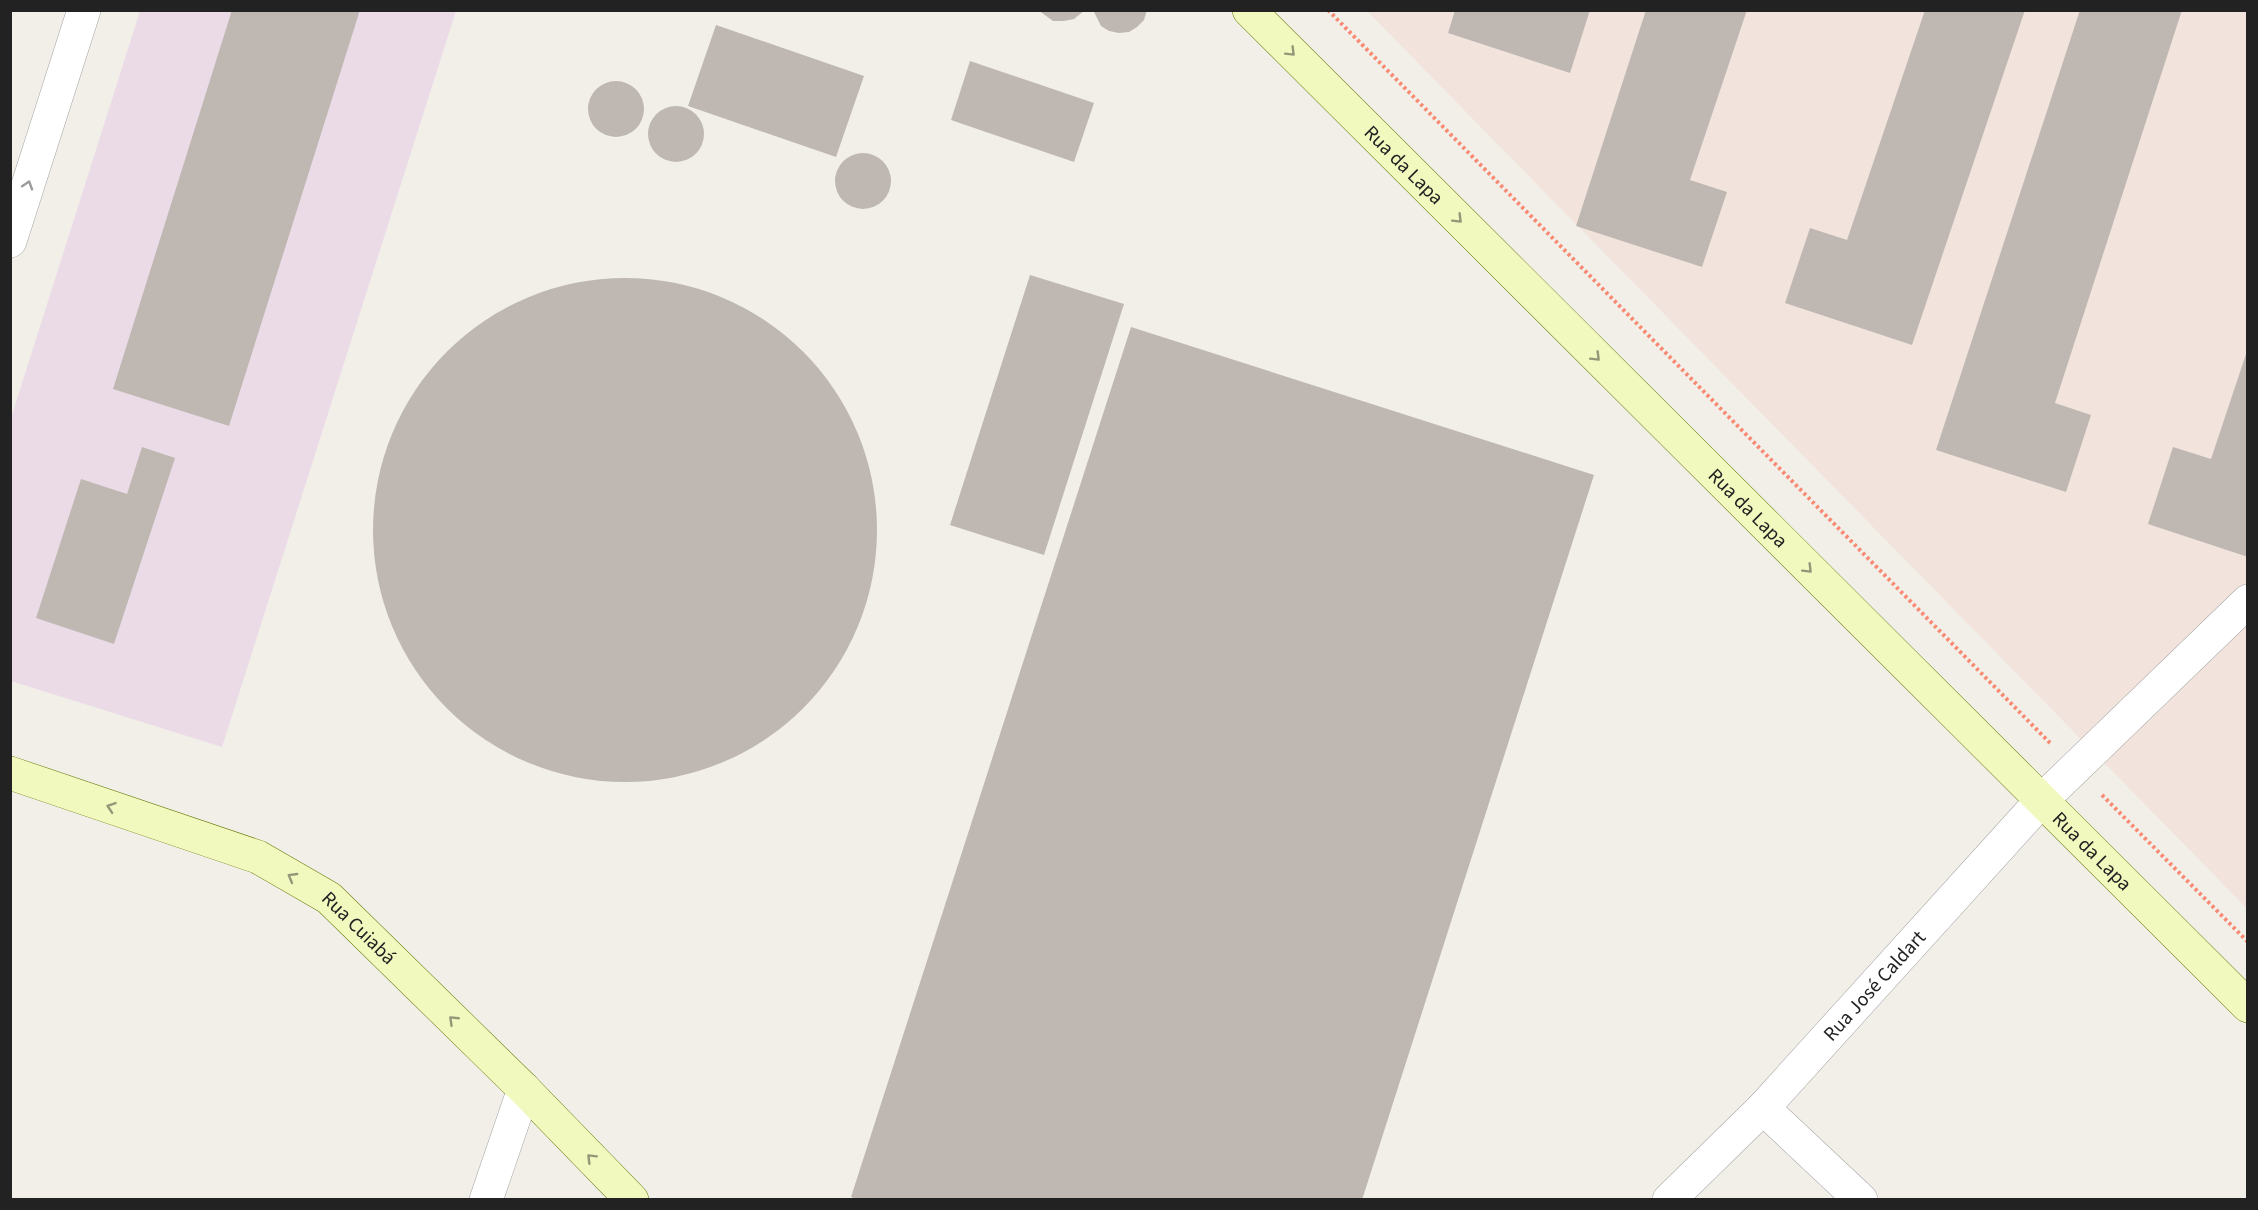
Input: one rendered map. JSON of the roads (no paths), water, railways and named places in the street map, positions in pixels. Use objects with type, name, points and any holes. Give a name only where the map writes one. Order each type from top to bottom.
[{"type":"main road","name":"Rua da Lapa","points":[[1249,10],[2247,1006]]},
{"type":"main road","name":"Rua Cuiabá","points":[[10,773],[258,857],[329,898],[524,1089],[632,1200]]},
{"type":"street","points":[[10,241],[84,10]]},
{"type":"street","name":"Rua José Caldart","points":[[1669,1200],[1763,1108],[2040,801],[2247,601]]},
{"type":"street","points":[[486,1200],[524,1089]]},
{"type":"street","points":[[1763,1108],[1861,1200]]}]
